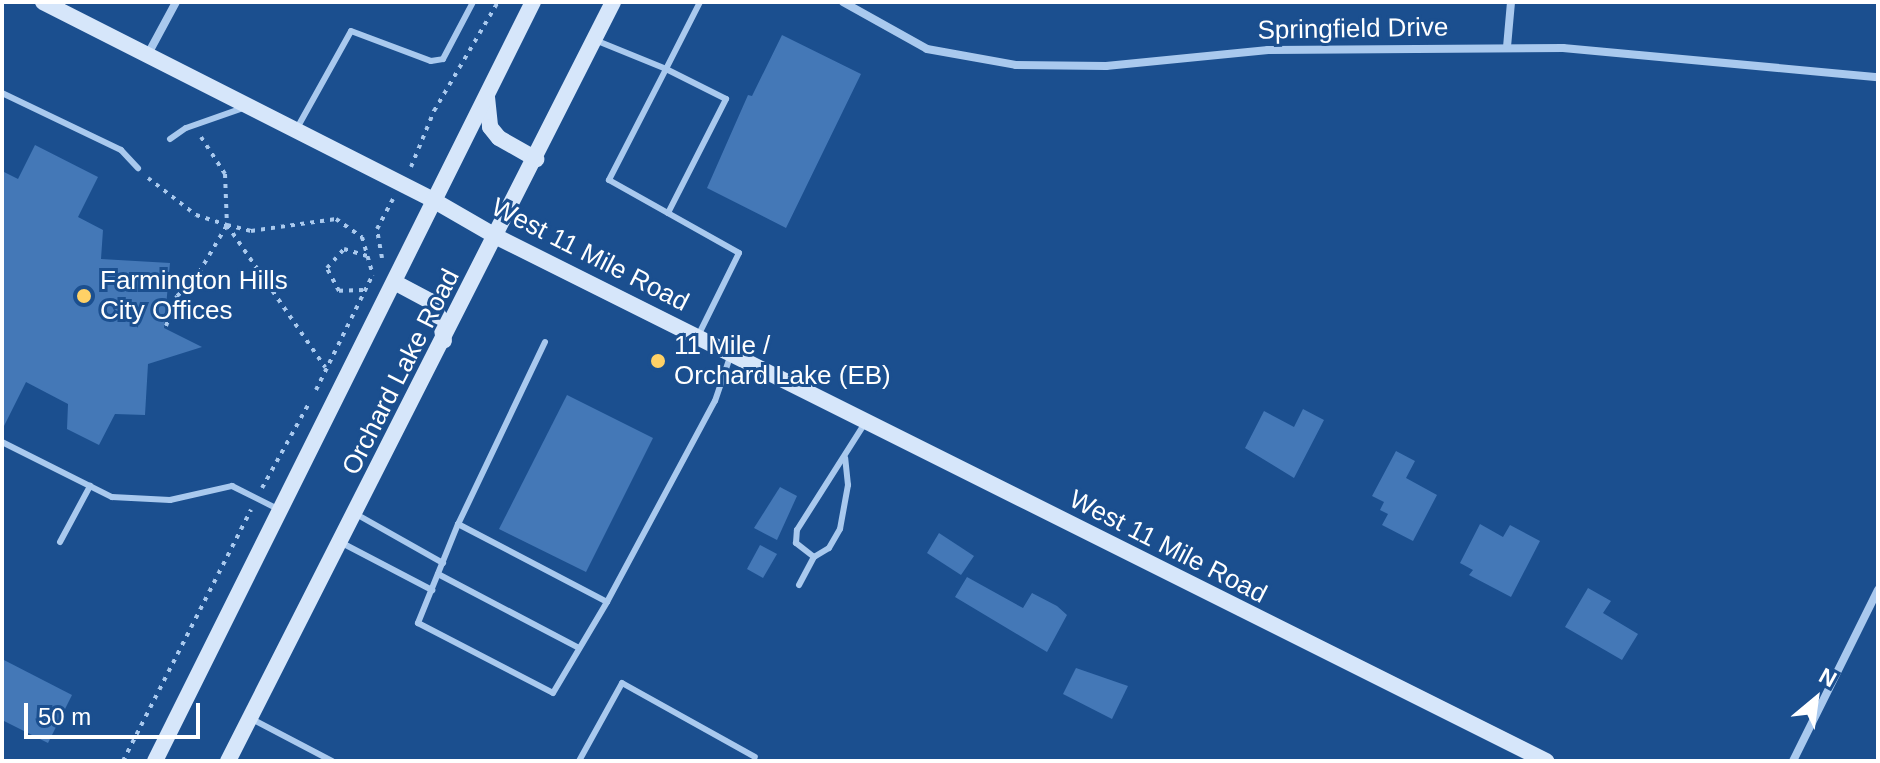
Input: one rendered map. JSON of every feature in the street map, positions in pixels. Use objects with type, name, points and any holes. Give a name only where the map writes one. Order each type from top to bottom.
[{"type":"main road","name":"West 11 Mile Road","points":[[43,2],[433,200],[497,237],[1546,761]]},
{"type":"main road","name":"Orchard Lake Road","points":[[155,761],[164,753],[396,283],[433,200],[533,2]]},
{"type":"main road","name":"Orchard Lake Road","points":[[228,761],[342,543],[613,2]]},
{"type":"main road","points":[[487,96],[490,127],[536,159]]},
{"type":"main road","points":[[396,283],[430,301],[440,318],[444,341]]},
{"type":"street","points":[[147,55],[176,2]]},
{"type":"street","name":"Springfield Drive","points":[[843,2],[927,49],[1016,65],[1106,66],[1268,50],[1507,47],[1622,52],[1878,77]]},
{"type":"street","points":[[1507,47],[1511,2]]},
{"type":"street","points":[[1793,761],[1878,590]]},
{"type":"lane","points":[[296,130],[351,31],[431,61],[443,59],[473,2]]},
{"type":"lane","points":[[697,336],[739,253],[609,180],[700,2]]},
{"type":"lane","points":[[595,40],[666,69],[726,99],[668,213]]},
{"type":"lane","points":[[2,93],[121,150],[138,168]]},
{"type":"lane","points":[[170,139],[186,128],[248,106]]},
{"type":"lane","points":[[545,342],[458,524],[418,623],[553,693],[607,602],[715,401],[732,353]]},
{"type":"lane","points":[[814,557],[796,543],[797,530],[866,421]]},
{"type":"lane","points":[[2,442],[112,497],[141,502],[232,486],[282,511]]},
{"type":"lane","points":[[799,585],[814,557],[829,548],[840,529],[848,485],[845,458]]},
{"type":"lane","points":[[60,542],[90,486]]},
{"type":"lane","points":[[356,514],[443,563]]},
{"type":"lane","points":[[458,524],[607,602]]},
{"type":"lane","points":[[342,543],[432,590]]},
{"type":"lane","points":[[438,574],[579,648]]},
{"type":"lane","points":[[579,761],[622,683],[755,757]]},
{"type":"lane","points":[[250,718],[332,761]]},
{"type":"path","points":[[421,149],[434,111],[498,2]]},
{"type":"path","points":[[186,128],[208,142],[225,174],[227,225],[325,367]]},
{"type":"path","points":[[138,168],[163,193],[196,215],[227,225],[251,231],[336,219],[362,237],[373,275]]},
{"type":"path","points":[[166,326],[177,296],[194,281],[227,225]]},
{"type":"path","points":[[365,289],[339,291],[327,268],[344,249],[369,257]]},
{"type":"building","points":[[782,35],[861,74],[786,228],[707,188],[748,95],[752,96]]},
{"type":"building","name":"Farmington Hills City Offices","points":[[35,145],[98,177],[78,217],[103,230],[101,259],[170,263],[164,328],[202,347],[148,364],[145,415],[115,414],[99,445],[67,429],[68,404],[26,382],[2,430],[2,171],[18,179]]},
{"type":"building","points":[[567,395],[653,438],[586,572],[499,529]]},
{"type":"building","points":[[1303,409],[1324,420],[1294,478],[1245,448],[1264,411],[1294,427]]},
{"type":"building","points":[[1396,451],[1415,461],[1406,478],[1437,495],[1413,541],[1382,525],[1388,514],[1380,510],[1384,502],[1372,496]]},
{"type":"building","points":[[780,487],[797,496],[777,540],[754,528]]},
{"type":"building","points":[[1480,524],[1503,537],[1510,525],[1540,541],[1511,597],[1469,575],[1473,570],[1460,563]]},
{"type":"building","points":[[939,533],[974,556],[961,575],[927,553]]},
{"type":"building","points":[[760,545],[777,554],[763,578],[747,569]]},
{"type":"building","points":[[967,577],[1023,608],[1032,593],[1067,615],[1047,652],[955,597]]},
{"type":"building","points":[[1588,588],[1611,601],[1603,613],[1638,634],[1622,660],[1565,627]]},
{"type":"building","points":[[2,659],[72,695],[48,743],[2,720]]},
{"type":"building","points":[[1076,668],[1128,686],[1112,719],[1063,694]]},
{"type":"place","name":"Farmington Hills City Offices","points":[[84,296]]},
{"type":"place","name":"11 Mile / Orchard Lake (EB)","points":[[658,361]]}]
